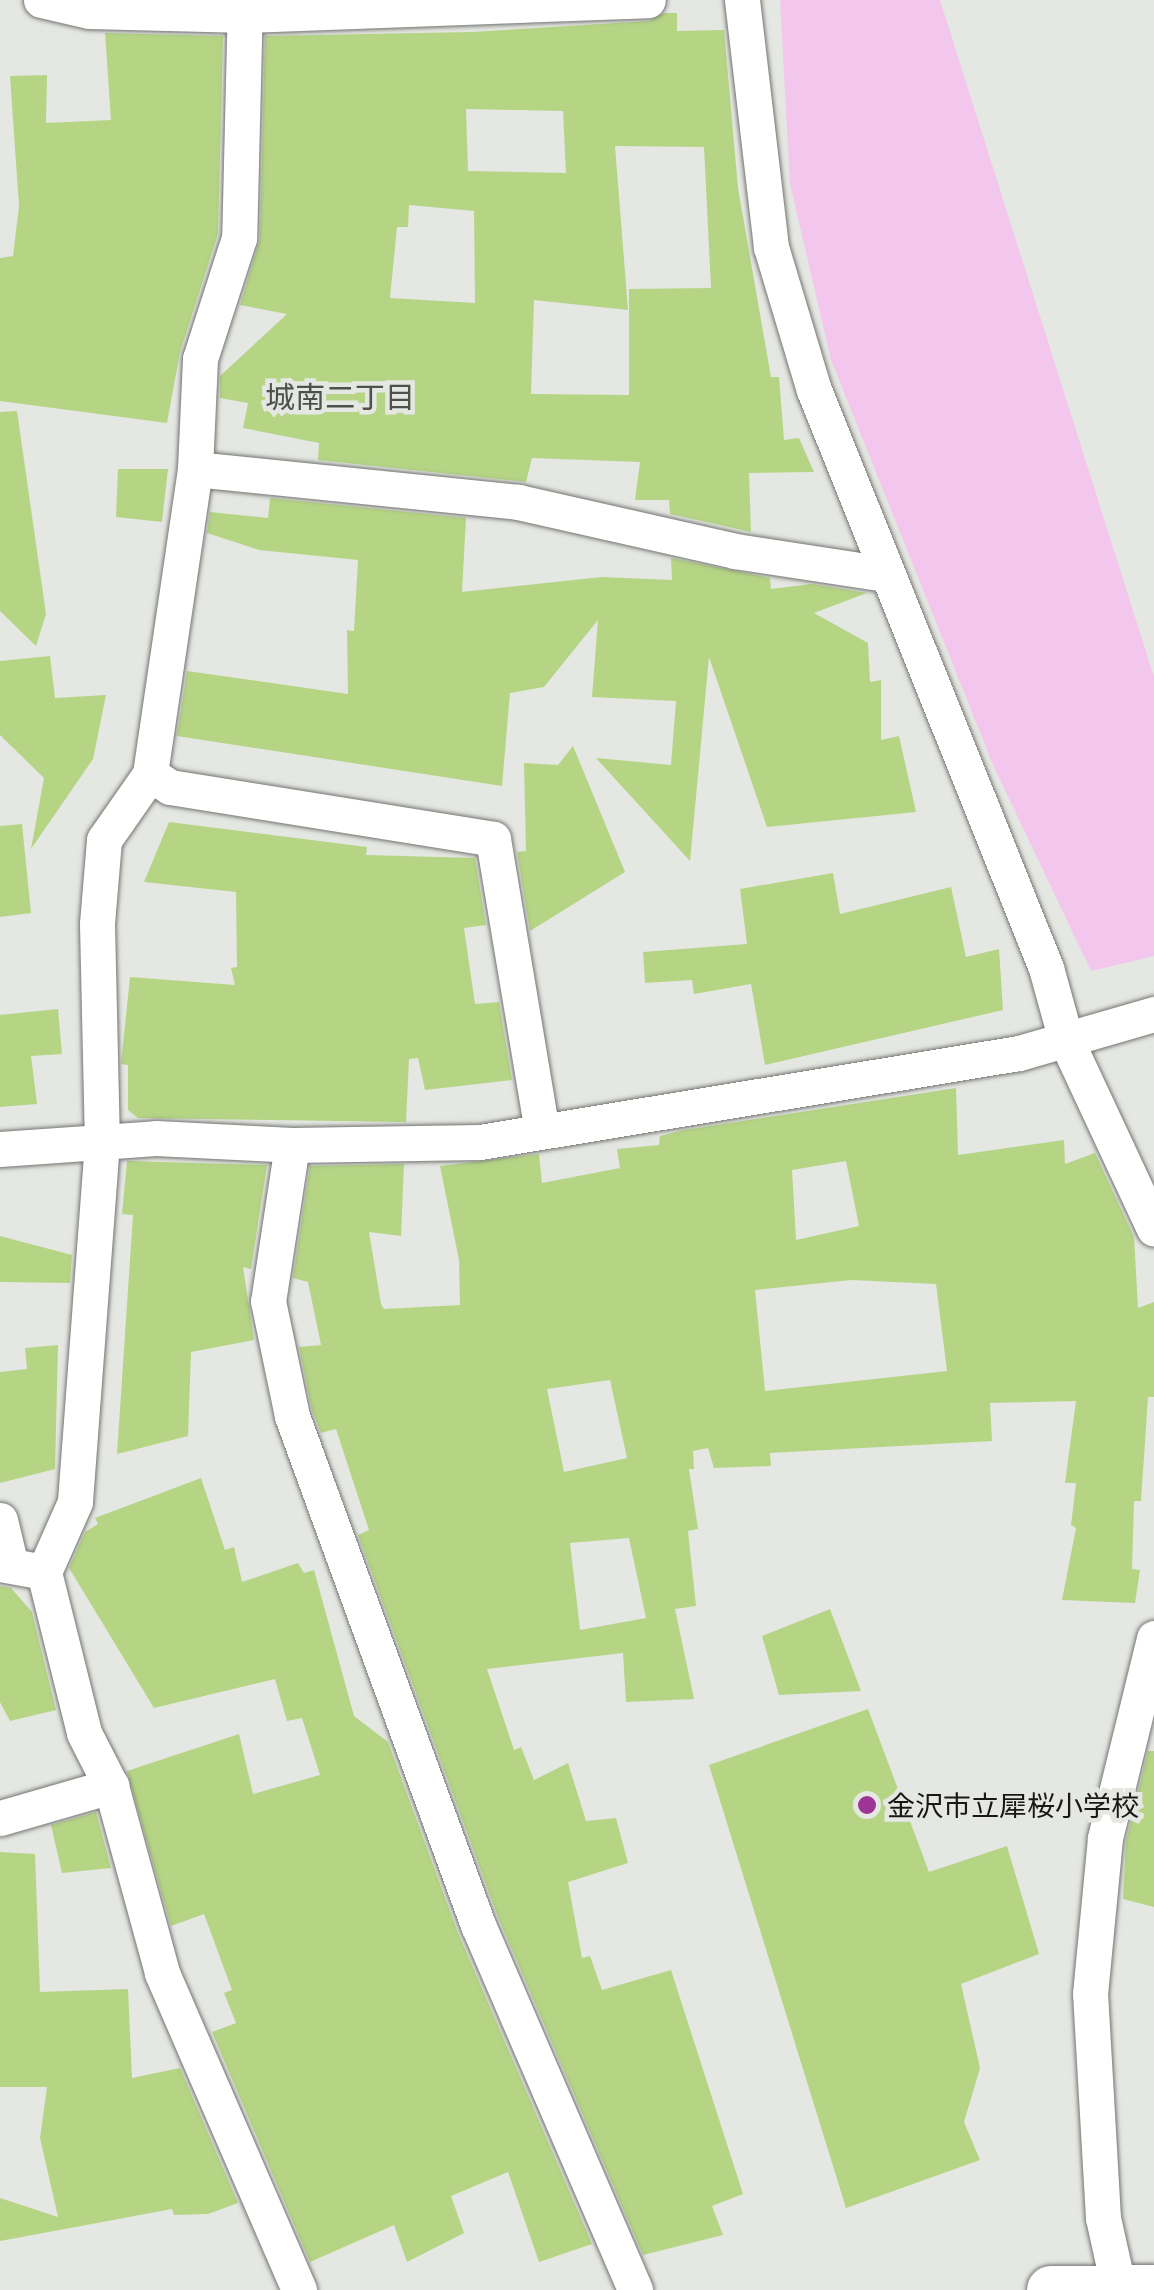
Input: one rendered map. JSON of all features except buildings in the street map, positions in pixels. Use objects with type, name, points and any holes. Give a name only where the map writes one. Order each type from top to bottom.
[{"type":"street","points":[[41,0],[90,11],[648,0]]},
{"type":"street","points":[[742,0],[771,247],[814,390],[1154,1229]]},
{"type":"street","points":[[246,8],[239,238],[200,359],[196,469],[150,774],[104,840],[97,924],[102,1142],[75,1502],[44,1572],[84,1733],[111,1786],[162,1972],[299,2290]]},
{"type":"street","points":[[196,469],[518,502],[735,551],[886,574]]},
{"type":"street","points":[[150,774],[170,787],[493,839],[542,1131]]},
{"type":"street","points":[[0,1149],[156,1138],[292,1145],[480,1142],[1019,1054],[1154,1014]]},
{"type":"street","points":[[292,1145],[268,1301],[292,1416],[478,1925],[635,2290]]},
{"type":"street","points":[[0,1520],[5,1563],[44,1572]]},
{"type":"street","points":[[1051,2290],[1131,2289],[1102,2218],[1090,1994],[1104,1838],[1154,1638]]},
{"type":"street","points":[[0,1818],[111,1786]]},
{"type":"shaded area","points":[[780,0],[940,0],[1154,677],[1154,956],[1091,971],[993,765],[831,360],[790,184]]},
{"type":"place","name":"金沢市立犀桜小学校","points":[[867,1805]]},
{"type":"district","name":"城南二丁目","points":[[340,397]]}]
